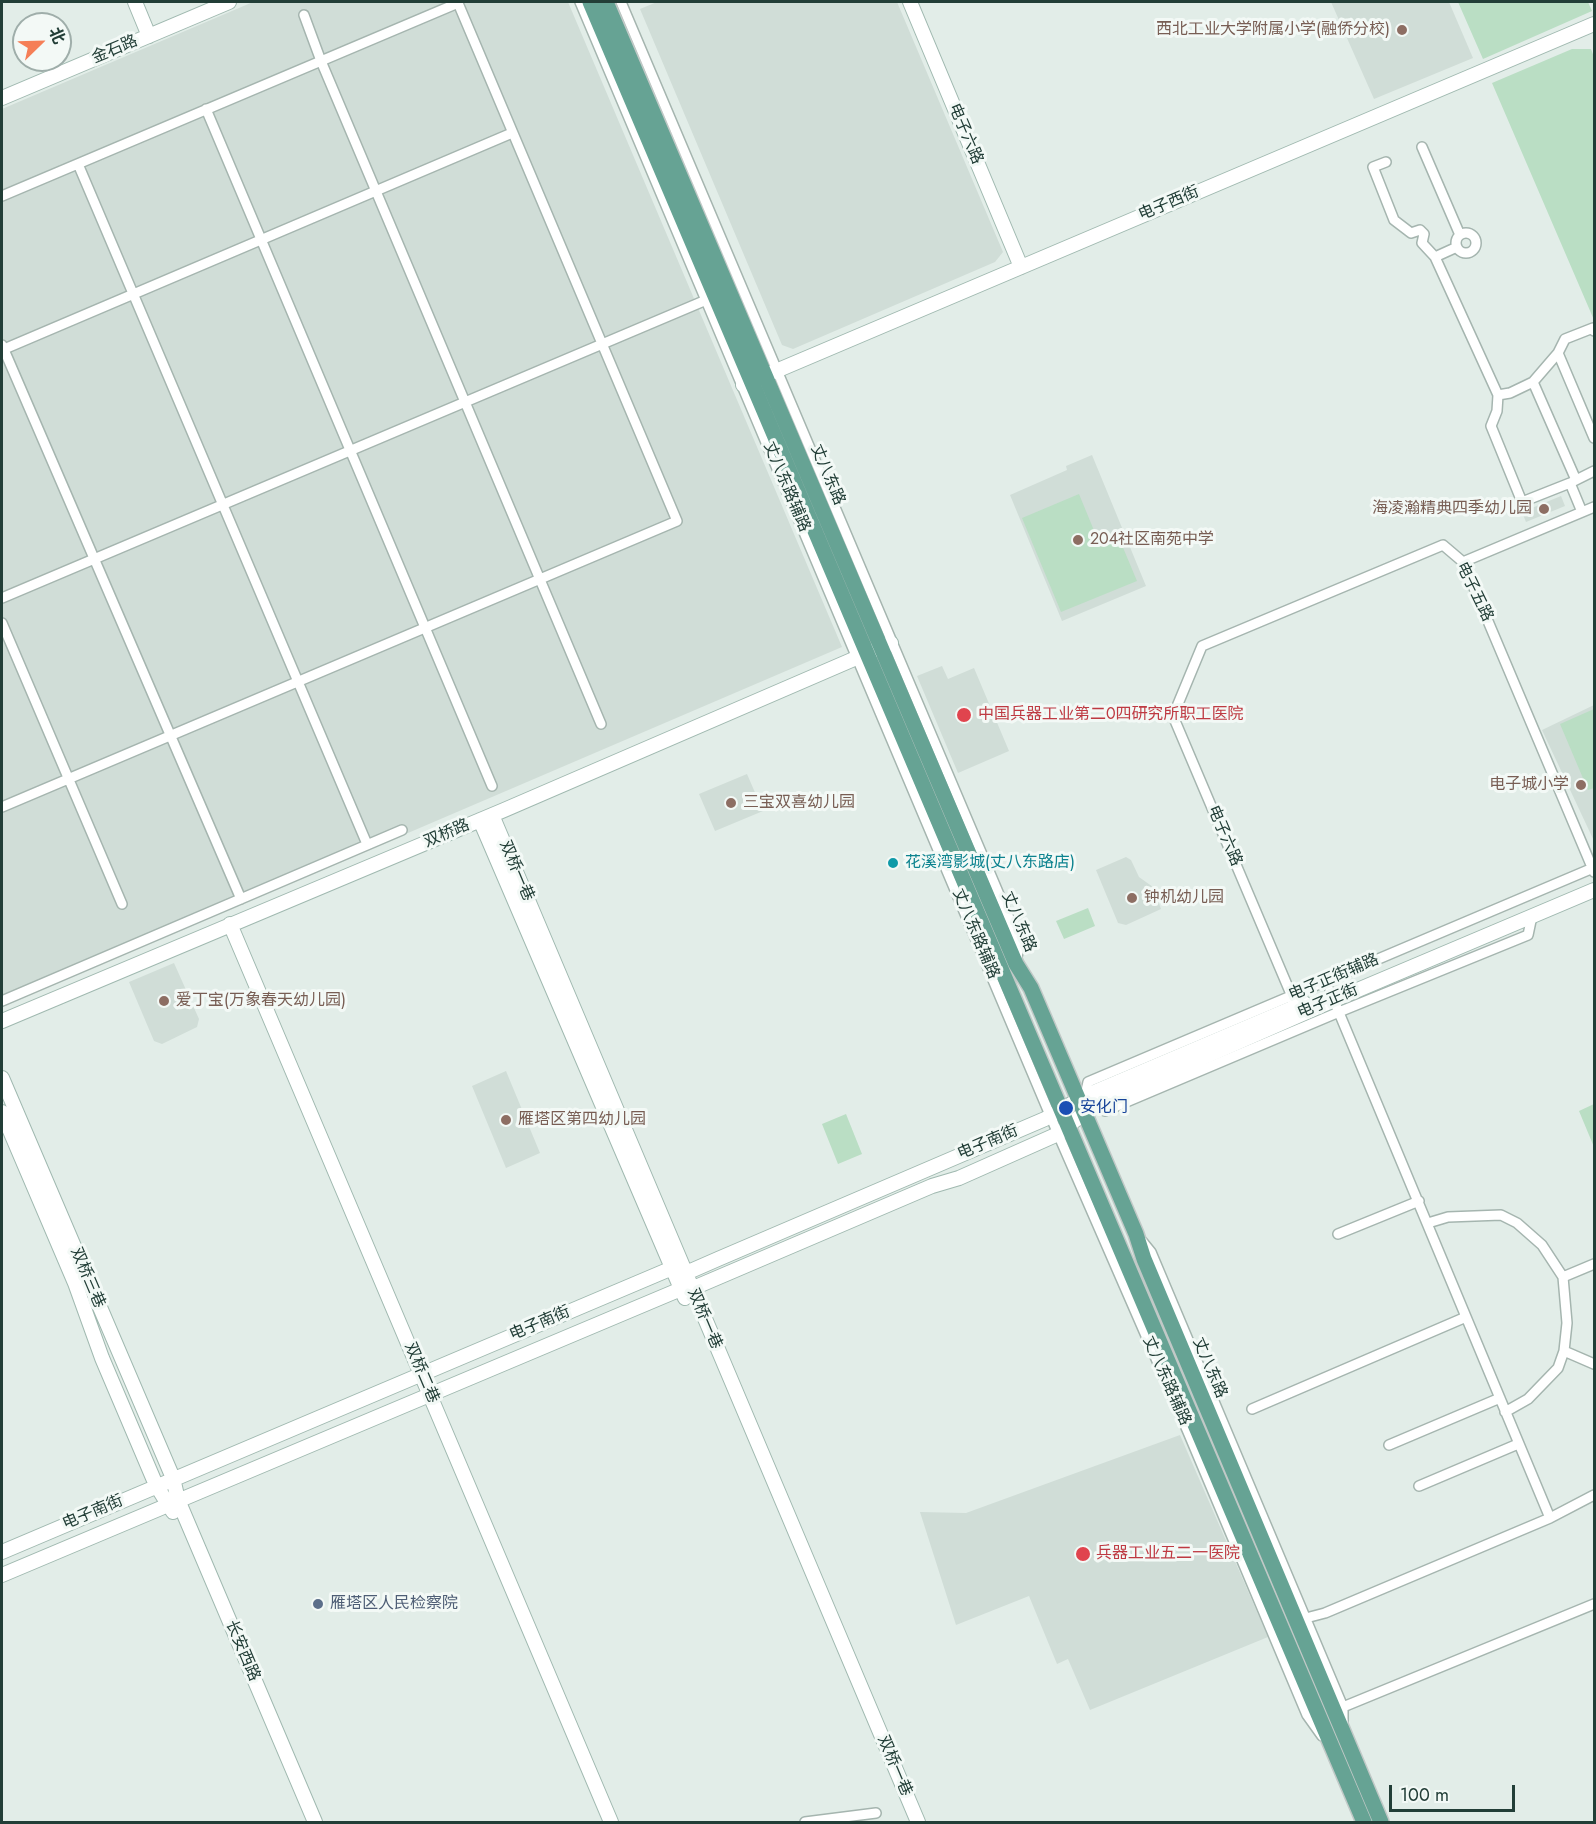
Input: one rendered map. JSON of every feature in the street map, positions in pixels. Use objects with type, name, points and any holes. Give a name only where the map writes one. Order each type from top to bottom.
[{"type":"main road","name":"丈八东路","points":[[590,2],[711,298],[759,377]]},
{"type":"main road","name":"丈八东路","points":[[606,2],[759,377],[874,650],[1056,1114],[1232,1522],[1340,1761],[1364,1822]]},
{"type":"main road","name":"丈八东路","points":[[874,650],[990,890],[1016,964],[1030,988],[1085,1103],[1144,1259],[1381,1822]]},
{"type":"street","points":[[135,2],[153,34]]},
{"type":"street","points":[[144,2],[153,34]]},
{"type":"street","name":"金石路","points":[[2,98],[229,2]]},
{"type":"street","points":[[2,598],[711,298],[580,2]]},
{"type":"street","name":"丈八东路辅路","points":[[621,2],[759,377],[874,650]]},
{"type":"street","name":"电子六路","points":[[910,2],[1021,267]]},
{"type":"street","points":[[2,196],[458,3],[677,520],[2,807]]},
{"type":"street","points":[[304,15],[321,61],[601,724]]},
{"type":"street","name":"电子西街","points":[[759,377],[1594,24]]},
{"type":"street","points":[[206,109],[492,786]]},
{"type":"street","points":[[241,899],[2,348],[512,133]]},
{"type":"street","points":[[1422,147],[1460,235],[1457,247]]},
{"type":"street","points":[[1386,162],[1372,167],[1394,220],[1411,233],[1420,230],[1424,234],[1422,243],[1435,256],[1498,395],[1497,411],[1491,426],[1522,502],[1594,471]]},
{"type":"street","points":[[78,164],[367,844]]},
{"type":"street","points":[[1457,247],[1466,253],[1473,251],[1476,245],[1470,234],[1460,235]]},
{"type":"street","points":[[1435,256],[1457,247]]},
{"type":"street","points":[[1498,395],[1510,393],[1533,382],[1558,353],[1565,339],[1593,328],[1594,331]]},
{"type":"street","points":[[1558,353],[1594,438]]},
{"type":"street","points":[[1533,382],[1573,481],[1582,512]]},
{"type":"street","points":[[1463,562],[1594,507]]},
{"type":"street","name":"电子五路","points":[[1194,666],[1202,646],[1443,545],[1463,562],[1594,873]]},
{"type":"street","points":[[2,623],[122,904]]},
{"type":"street","name":"双桥路","points":[[2,1021],[874,650]]},
{"type":"street","name":"电子六路","points":[[1194,666],[1173,716],[1294,1001]]},
{"type":"street","name":"双桥一巷","points":[[486,817],[670,1269],[686,1289],[918,1822]]},
{"type":"street","name":"双桥一巷","points":[[486,817],[686,1273],[686,1289],[909,1822]]},
{"type":"street","points":[[2,1001],[402,830]]},
{"type":"street","name":"电子正街","points":[[1064,1131],[1085,1103],[1294,1001],[1334,1001],[1594,873]]},
{"type":"street","name":"电子正街辅路","points":[[1294,1001],[1594,873]]},
{"type":"street","name":"电子正街","points":[[1085,1103],[1334,1001],[1594,890]]},
{"type":"street","name":"双桥二巷","points":[[230,924],[611,1822]]},
{"type":"street","points":[[1334,1001],[1550,1518]]},
{"type":"street","name":"双桥三巷","points":[[2,1078],[173,1478]]},
{"type":"street","name":"电子南街","points":[[686,1273],[1085,1103]]},
{"type":"street","name":"双桥三巷","points":[[2,1112],[75,1283],[102,1358],[156,1485]]},
{"type":"street","name":"电子南街","points":[[2,1575],[1064,1131]]},
{"type":"street","points":[[1338,1234],[1419,1201]]},
{"type":"street","points":[[1428,1223],[1448,1217],[1501,1215],[1517,1223],[1542,1245],[1563,1277],[1567,1323],[1564,1351],[1558,1368],[1528,1399],[1505,1412]]},
{"type":"street","points":[[1136,1234],[1151,1252],[1343,1707],[1343,1731]]},
{"type":"street","points":[[1563,1277],[1594,1264]]},
{"type":"street","points":[[670,1269],[686,1273]]},
{"type":"street","name":"电子南街","points":[[2,1552],[670,1269]]},
{"type":"street","points":[[1252,1409],[1466,1317]]},
{"type":"street","points":[[1564,1351],[1594,1364]]},
{"type":"street","points":[[1389,1445],[1500,1398]]},
{"type":"street","points":[[1419,1486],[1518,1444]]},
{"type":"street","name":"长安西路","points":[[173,1478],[174,1502],[306,1822]]},
{"type":"street","name":"长安西路","points":[[156,1485],[174,1502],[315,1822]]},
{"type":"street","points":[[1305,1618],[1325,1613],[1550,1518],[1594,1495]]},
{"type":"street","points":[[1343,1707],[1594,1604]]},
{"type":"street","points":[[805,1822],[876,1813]]},
{"type":"shaded area","points":[[253,2],[568,2],[842,647],[2,1007],[2,109]]},
{"type":"shaded area","points":[[657,2],[897,2],[1003,252],[995,262],[793,349],[782,345],[640,9]]},
{"type":"shaded area","name":"西北工业大学附属小学(融侨分校)","points":[[1331,2],[1449,2],[1473,58],[1374,99]]},
{"type":"shaded area","name":"204社区南苑中学","points":[[1092,455],[1146,586],[1062,621],[1010,495],[1067,470],[1066,466]]},
{"type":"shaded area","name":"海凌瀚精典四季幼儿园","points":[[1561,496],[1565,506],[1526,522],[1522,512]]},
{"type":"shaded area","name":"中国兵器工业第二0四研究所职工医院","points":[[942,666],[948,679],[974,668],[1009,751],[958,773],[917,676]]},
{"type":"shaded area","name":"电子城小学","points":[[1594,705],[1594,841],[1542,730]]},
{"type":"shaded area","name":"三宝双喜幼儿园","points":[[747,774],[763,811],[715,831],[699,794]]},
{"type":"shaded area","name":"钟机幼儿园","points":[[1126,857],[1131,860],[1139,877],[1153,887],[1161,909],[1126,925],[1118,923],[1096,870]]},
{"type":"shaded area","name":"爱丁宝(万象春天幼儿园)","points":[[174,963],[199,1019],[197,1027],[162,1044],[154,1041],[129,982]]},
{"type":"shaded area","name":"雁塔区第四幼儿园","points":[[506,1071],[540,1153],[506,1168],[472,1086]]},
{"type":"shaded area","name":"兵器工业五二一医院","points":[[1180,1435],[1268,1637],[1090,1710],[1068,1659],[1057,1664],[1029,1596],[956,1625],[920,1512],[966,1513]]},
{"type":"green space","points":[[1458,2],[1588,2],[1592,11],[1483,59]]},
{"type":"green space","points":[[1572,49],[1591,49],[1594,57],[1594,320],[1492,83]]},
{"type":"green space","points":[[1079,494],[1100,545],[1119,538],[1137,581],[1061,612],[1022,518]]},
{"type":"green space","points":[[1594,709],[1594,788],[1588,790],[1560,724]]},
{"type":"green space","points":[[1088,908],[1095,926],[1064,939],[1056,921]]},
{"type":"green space","points":[[1594,1104],[1594,1147],[1579,1111]]},
{"type":"green space","points":[[846,1114],[862,1154],[838,1164],[822,1124]]},
{"type":"place","name":"西北工业大学附属小学(融侨分校)","points":[[1402,30]]},
{"type":"place","name":"海凌瀚精典四季幼儿园","points":[[1544,509]]},
{"type":"place","name":"204社区南苑中学","points":[[1078,540]]},
{"type":"place","name":"中国兵器工业第二0四研究所职工医院","points":[[964,715]]},
{"type":"place","name":"电子城小学","points":[[1581,785]]},
{"type":"place","name":"三宝双喜幼儿园","points":[[731,803]]},
{"type":"place","name":"花溪湾影城(丈八东路店)","points":[[893,863]]},
{"type":"place","name":"钟机幼儿园","points":[[1132,898]]},
{"type":"place","name":"爱丁宝(万象春天幼儿园)","points":[[164,1001]]},
{"type":"place","name":"安化门","points":[[1066,1108]]},
{"type":"place","name":"雁塔区第四幼儿园","points":[[506,1120]]},
{"type":"place","name":"兵器工业五二一医院","points":[[1083,1554]]},
{"type":"place","name":"雁塔区人民检察院","points":[[318,1604]]}]
